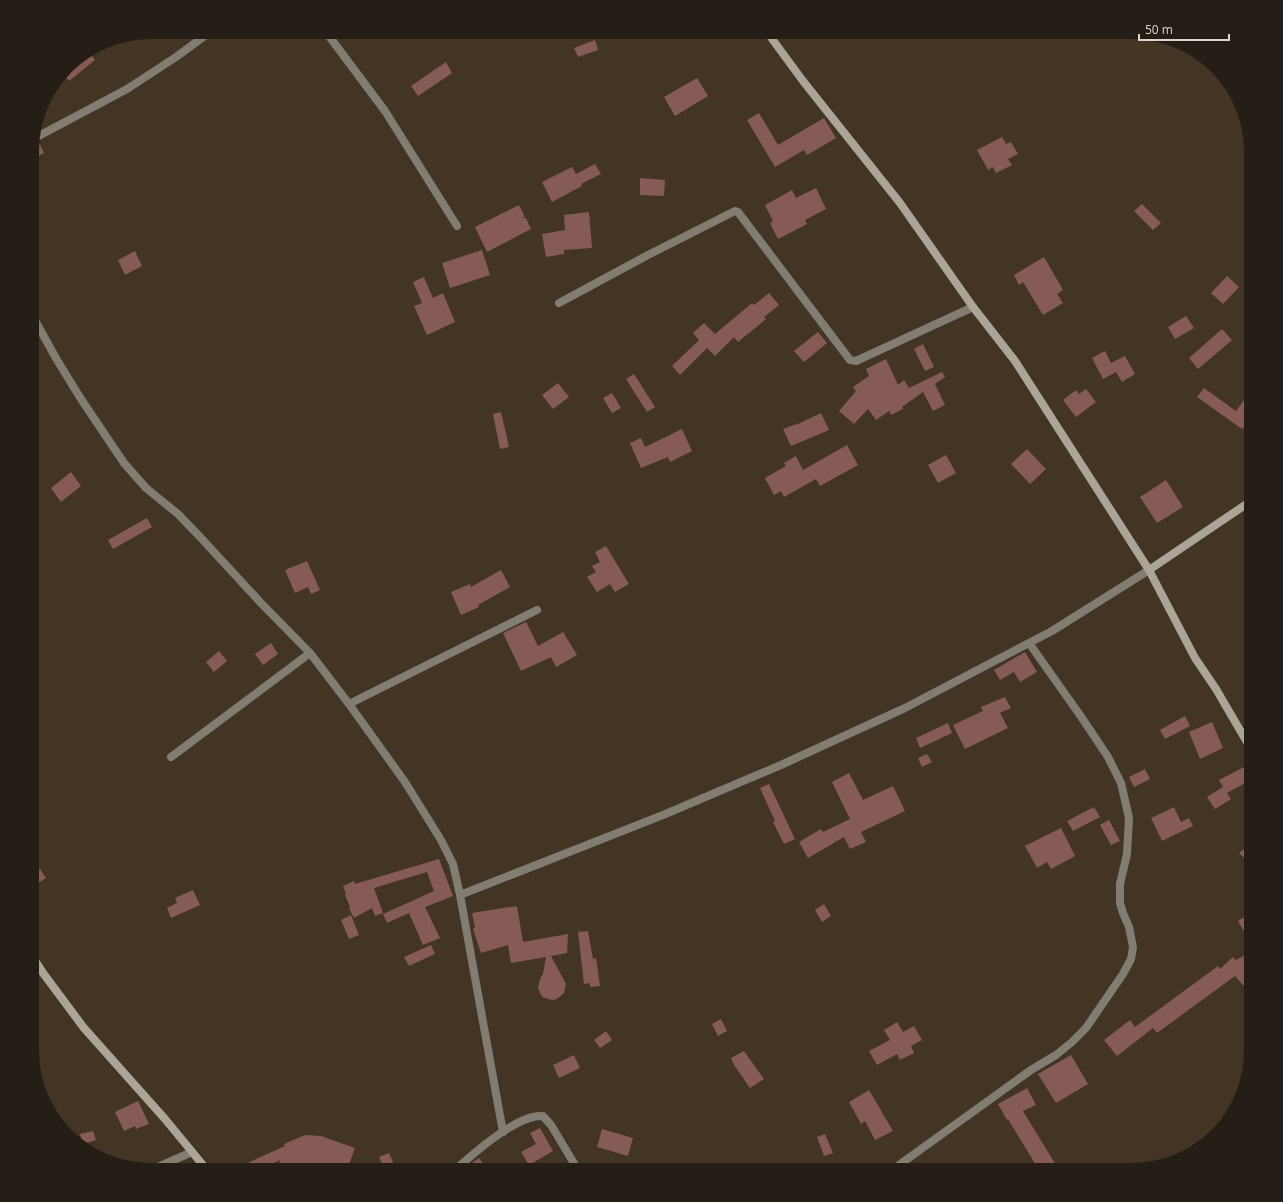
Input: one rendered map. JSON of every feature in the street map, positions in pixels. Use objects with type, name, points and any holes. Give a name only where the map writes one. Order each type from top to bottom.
[{"type":"street","points":[[40,135],[127,89],[200,39]]},
{"type":"street","points":[[331,39],[385,110],[457,226]]},
{"type":"street","points":[[772,39],[803,81],[900,203],[973,307],[1015,361],[1149,570],[1195,658],[1216,689],[1244,737]]},
{"type":"street","points":[[559,303],[648,255],[735,211],[738,212],[850,360],[856,361],[973,307]]},
{"type":"street","points":[[39,328],[81,399],[124,463],[146,488],[178,514],[310,653],[405,782],[441,840],[453,864],[460,895],[503,1132]]},
{"type":"street","points":[[460,895],[663,815],[781,765],[906,708],[1052,631],[1149,570],[1244,505]]},
{"type":"street","points":[[349,704],[537,610]]},
{"type":"street","points":[[902,1163],[1031,1070],[1056,1055],[1072,1042],[1086,1028],[1123,974],[1131,959],[1133,947],[1129,927],[1120,903],[1120,884],[1127,854],[1129,818],[1121,783],[1108,757],[1087,724],[1029,643]]},
{"type":"street","points":[[171,757],[310,653]]},
{"type":"street","points":[[39,967],[84,1028],[165,1119],[201,1163]]},
{"type":"street","points":[[463,1163],[479,1149],[503,1132],[534,1116],[542,1116],[551,1125],[574,1163]]},
{"type":"street","points":[[167,1163],[192,1152]]},
{"type":"building","points":[[595,40],[598,50],[578,57],[574,48]]},
{"type":"building","points":[[92,56],[95,60],[69,81],[66,78],[72,72]]},
{"type":"building","points":[[446,62],[452,73],[418,96],[411,86]]},
{"type":"building","points":[[697,78],[708,96],[675,116],[664,97]]},
{"type":"building","points":[[759,113],[778,145],[824,118],[836,138],[807,155],[804,150],[775,167],[747,120]]},
{"type":"building","points":[[1002,137],[1006,144],[1011,142],[1018,154],[1008,159],[1012,165],[996,173],[993,167],[988,170],[977,150]]},
{"type":"building","points":[[39,142],[44,153],[39,156]]},
{"type":"building","points":[[595,164],[601,174],[581,184],[582,186],[552,202],[542,182],[572,167],[576,174]]},
{"type":"building","points":[[640,178],[665,180],[664,196],[640,195]]},
{"type":"building","points":[[816,188],[826,209],[805,220],[807,224],[778,239],[770,223],[773,221],[765,205],[792,190],[796,198]]},
{"type":"building","points":[[1142,204],[1161,223],[1153,230],[1134,211]]},
{"type":"building","points":[[519,205],[525,217],[521,218],[526,218],[531,229],[487,252],[475,227]]},
{"type":"building","points":[[589,212],[592,248],[564,250],[564,254],[546,257],[542,234],[565,230],[564,215]]},
{"type":"building","points":[[482,250],[490,275],[450,288],[442,263]]},
{"type":"building","points":[[135,251],[142,266],[125,275],[118,260]]},
{"type":"building","points":[[1044,257],[1063,290],[1057,294],[1063,303],[1043,315],[1023,282],[1019,285],[1014,275]]},
{"type":"building","points":[[1227,276],[1239,287],[1223,304],[1211,293]]},
{"type":"building","points":[[424,277],[433,298],[443,293],[455,322],[427,335],[414,306],[422,303],[413,282]]},
{"type":"building","points":[[769,293],[779,305],[764,317],[766,319],[738,342],[734,337],[715,356],[707,348],[680,375],[672,366],[699,340],[693,333],[704,323],[715,334],[752,303],[754,305]]},
{"type":"building","points":[[1186,316],[1194,328],[1175,339],[1168,327]]},
{"type":"building","points":[[1222,329],[1232,340],[1198,369],[1189,358]]},
{"type":"building","points":[[818,332],[827,343],[804,362],[794,351]]},
{"type":"building","points":[[923,344],[934,367],[925,371],[914,349]]},
{"type":"building","points":[[1105,351],[1111,363],[1125,356],[1135,374],[1122,382],[1116,372],[1103,379],[1092,358]]},
{"type":"building","points":[[886,359],[898,385],[904,380],[909,388],[942,372],[945,377],[935,384],[945,405],[933,411],[923,392],[902,407],[903,409],[891,415],[889,411],[876,420],[868,409],[854,424],[839,411],[856,391],[853,387],[869,376],[866,369]]},
{"type":"building","points":[[634,374],[655,407],[647,412],[626,379]]},
{"type":"building","points":[[558,383],[569,397],[553,409],[542,395]]},
{"type":"building","points":[[1204,388],[1236,411],[1244,400],[1244,427],[1242,429],[1197,397]]},
{"type":"building","points":[[1086,389],[1096,402],[1076,417],[1063,400],[1076,390],[1079,394]]},
{"type":"building","points":[[612,393],[621,408],[612,413],[603,398]]},
{"type":"building","points":[[501,412],[509,447],[500,449],[493,414]]},
{"type":"building","points":[[821,413],[829,430],[791,446],[783,429],[796,425]]},
{"type":"building","points":[[682,429],[692,451],[670,462],[668,457],[641,468],[630,443],[641,438],[645,447]]},
{"type":"building","points":[[847,445],[858,465],[820,486],[816,479],[784,497],[781,491],[774,495],[765,478],[786,466],[784,463],[796,456],[803,470]]},
{"type":"building","points":[[1027,449],[1046,469],[1030,484],[1011,464]]},
{"type":"building","points":[[946,455],[956,473],[938,483],[928,465]]},
{"type":"building","points":[[71,472],[81,486],[61,502],[51,488]]},
{"type":"building","points":[[1166,480],[1183,507],[1157,523],[1140,497]]},
{"type":"building","points":[[147,518],[152,527],[113,549],[108,540]]},
{"type":"building","points":[[606,546],[629,584],[615,592],[610,584],[597,592],[587,577],[596,572],[592,566],[600,562],[595,552]]},
{"type":"building","points":[[307,561],[320,590],[311,594],[308,587],[295,593],[285,570]]},
{"type":"building","points":[[501,570],[510,587],[478,605],[479,607],[461,615],[451,592],[470,584],[471,587]]},
{"type":"building","points":[[526,622],[538,646],[563,632],[577,655],[556,667],[551,657],[521,671],[503,633]]},
{"type":"building","points":[[271,643],[278,654],[263,665],[255,654]]},
{"type":"building","points":[[219,651],[227,661],[214,672],[206,662]]},
{"type":"building","points":[[1025,652],[1037,672],[1020,682],[1014,672],[1000,680],[994,670]]},
{"type":"building","points":[[1005,697],[1011,708],[1000,713],[1008,728],[965,749],[953,725],[983,711],[981,707]]},
{"type":"building","points":[[1185,716],[1190,726],[1165,739],[1160,730]]},
{"type":"building","points":[[1212,722],[1223,748],[1200,759],[1189,732]]},
{"type":"building","points":[[948,723],[952,733],[920,748],[916,738]]},
{"type":"building","points":[[927,754],[932,762],[922,767],[918,758]]},
{"type":"building","points":[[1244,767],[1244,784],[1227,793],[1231,799],[1215,809],[1207,797],[1223,787],[1219,780]]},
{"type":"building","points":[[1145,769],[1150,779],[1134,787],[1129,777]]},
{"type":"building","points":[[849,773],[863,800],[893,786],[905,811],[861,832],[866,842],[850,849],[844,837],[808,858],[799,842],[821,829],[823,832],[850,819],[832,782]]},
{"type":"building","points":[[769,784],[795,839],[784,844],[773,822],[775,821],[760,788]]},
{"type":"building","points":[[1094,807],[1100,817],[1073,831],[1067,821]]},
{"type":"building","points":[[1174,807],[1181,822],[1189,818],[1193,826],[1162,841],[1151,818]]},
{"type":"building","points":[[1109,820],[1120,841],[1111,845],[1100,825]]},
{"type":"building","points":[[1061,828],[1075,856],[1051,869],[1047,862],[1037,868],[1025,846]]},
{"type":"building","points":[[1244,849],[1244,858],[1239,853]]},
{"type":"building","points":[[439,859],[453,896],[425,907],[440,938],[423,945],[409,913],[387,923],[383,914],[434,891],[427,872],[374,888],[383,913],[375,916],[372,908],[354,918],[349,908],[350,907],[343,886],[354,881],[355,884]]},
{"type":"building","points":[[40,869],[46,878],[39,882]]},
{"type":"building","points":[[193,890],[200,905],[171,918],[167,908],[177,903],[175,898]]},
{"type":"building","points":[[824,904],[831,916],[822,922],[815,910]]},
{"type":"building","points":[[517,906],[523,942],[568,934],[567,953],[551,956],[566,984],[564,993],[557,999],[552,1000],[542,997],[538,988],[543,974],[546,957],[511,963],[508,945],[481,953],[473,929],[475,928],[472,913]]},
{"type":"building","points":[[351,915],[359,935],[349,939],[341,920]]},
{"type":"building","points":[[1244,917],[1244,932],[1238,921]]},
{"type":"building","points":[[588,931],[593,959],[596,958],[600,986],[590,987],[590,983],[584,984],[578,932]]},
{"type":"building","points":[[431,945],[435,954],[409,966],[404,957]]},
{"type":"building","points":[[1244,956],[1244,986],[1235,976],[1157,1033],[1153,1028],[1117,1056],[1104,1040],[1130,1020],[1135,1027],[1218,966],[1220,969],[1233,957],[1236,960]]},
{"type":"building","points":[[721,1019],[727,1031],[718,1036],[712,1024]]},
{"type":"building","points":[[897,1022],[903,1032],[914,1026],[922,1040],[911,1046],[914,1053],[900,1060],[897,1054],[877,1065],[869,1051],[890,1040],[884,1030]]},
{"type":"building","points":[[606,1031],[612,1040],[600,1048],[594,1040]]},
{"type":"building","points":[[744,1051],[764,1079],[750,1088],[734,1065],[731,1058]]},
{"type":"building","points":[[574,1055],[580,1068],[559,1078],[553,1065]]},
{"type":"building","points":[[1071,1055],[1088,1084],[1056,1103],[1038,1074]]},
{"type":"building","points":[[1027,1088],[1036,1105],[1023,1111],[1055,1163],[1035,1163],[998,1104]]},
{"type":"building","points":[[869,1090],[893,1131],[875,1140],[865,1121],[861,1124],[849,1102]]},
{"type":"building","points":[[138,1101],[149,1124],[136,1129],[135,1126],[124,1131],[115,1112]]},
{"type":"building","points":[[540,1128],[553,1151],[532,1163],[528,1163],[521,1152],[536,1144],[530,1133]]},
{"type":"building","points":[[602,1129],[633,1138],[628,1156],[597,1147]]},
{"type":"building","points":[[93,1131],[96,1140],[87,1143],[81,1138],[80,1134]]},
{"type":"building","points":[[825,1134],[833,1153],[824,1156],[817,1137]]},
{"type":"building","points":[[305,1135],[321,1136],[355,1148],[350,1163],[279,1163],[280,1160],[274,1163],[247,1163],[285,1146],[284,1144]]},
{"type":"building","points":[[389,1153],[393,1162],[382,1163],[379,1157]]},
{"type":"building","points":[[479,1158],[483,1163],[472,1163]]}]
